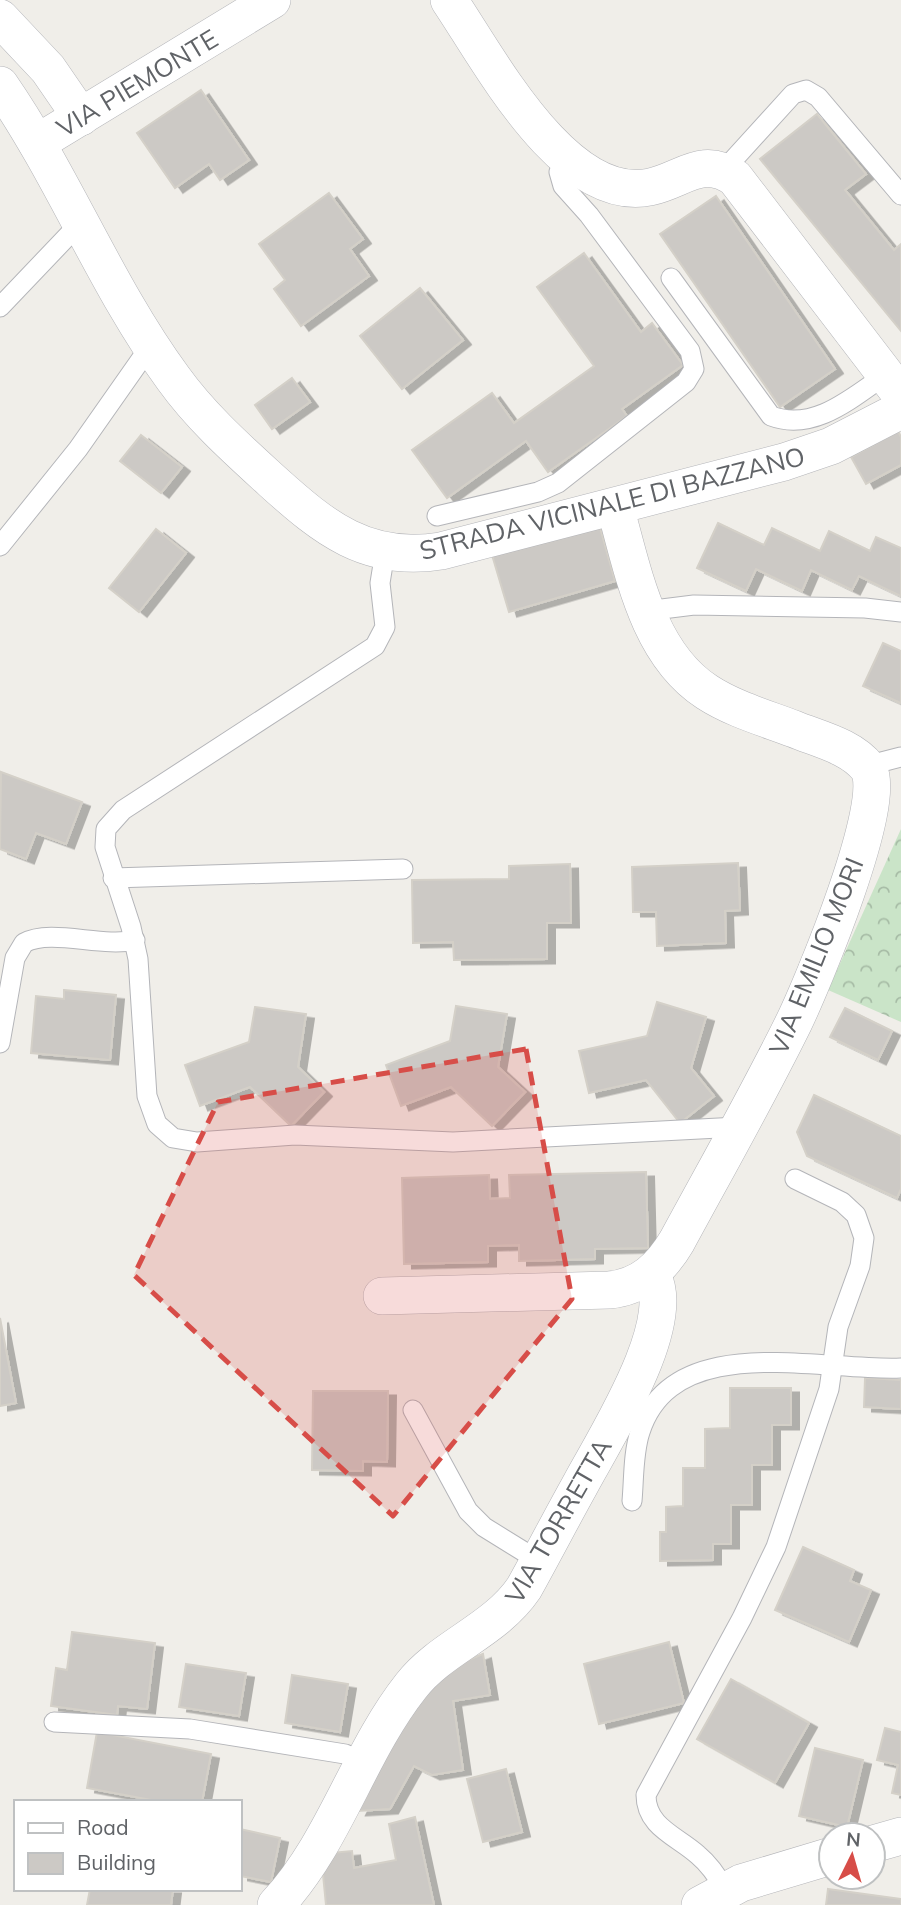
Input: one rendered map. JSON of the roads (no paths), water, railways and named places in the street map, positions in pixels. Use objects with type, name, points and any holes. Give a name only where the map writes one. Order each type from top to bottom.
[{"type":"street","name":"VIA PIEMONTE","points":[[37,143],[272,0]]},
{"type":"street","points":[[449,0],[530,119],[565,157],[605,183],[626,188],[651,187],[697,167],[723,171],[735,178],[896,378]]},
{"type":"street","points":[[0,18],[48,69],[81,117]]},
{"type":"street","name":"STRADA VICINALE DI BAZZANO","points":[[0,85],[37,143],[151,345],[198,408],[288,495],[337,534],[385,552],[415,555],[441,551],[812,453],[901,410]]},
{"type":"street","points":[[615,507],[646,611],[679,666],[707,692],[843,749],[866,766]]},
{"type":"street","name":"VIA EMILIO MORI","points":[[382,1296],[609,1290],[626,1287],[651,1274],[677,1241],[798,1013],[842,900],[870,816],[873,783],[866,766]]},
{"type":"street","name":"VIA TORRETTA","points":[[276,1905],[302,1872],[364,1762],[416,1680],[503,1613],[524,1588],[639,1376],[657,1304],[657,1287],[651,1274]]},
{"type":"street","points":[[713,1898],[817,1861]]},
{"type":"lane","points":[[723,171],[793,94],[806,90],[818,97],[901,195]]},
{"type":"lane","points":[[437,516],[538,492],[558,483],[686,382],[694,369],[690,351],[589,215],[561,184],[559,172],[565,157]]},
{"type":"lane","points":[[0,307],[81,222]]},
{"type":"lane","points":[[671,278],[771,416],[795,421],[817,417],[896,378]]},
{"type":"lane","points":[[0,546],[78,450],[151,345]]},
{"type":"lane","points":[[385,552],[380,583],[385,622],[375,646],[117,814],[106,829],[105,838],[113,878],[135,940],[141,978],[147,1096],[160,1129],[178,1140],[197,1142],[295,1135],[453,1142],[738,1127]]},
{"type":"lane","points":[[646,611],[694,605],[865,608],[901,612]]},
{"type":"lane","points":[[866,766],[901,757]]},
{"type":"lane","points":[[113,878],[403,869]]},
{"type":"lane","points":[[0,1044],[15,958],[24,943],[38,939],[113,943],[135,940]]},
{"type":"lane","points":[[713,1898],[700,1857],[655,1821],[647,1806],[646,1795],[742,1618],[776,1547],[817,1431],[833,1366],[838,1327],[860,1265],[863,1230],[856,1214],[848,1206],[795,1179]]},
{"type":"lane","points":[[632,1501],[638,1438],[643,1422],[653,1405],[682,1380],[722,1366],[777,1363],[901,1368]]},
{"type":"lane","points":[[413,1410],[468,1511],[484,1527],[539,1561]]},
{"type":"lane","points":[[54,1721],[211,1731],[345,1754],[364,1762]]}]
